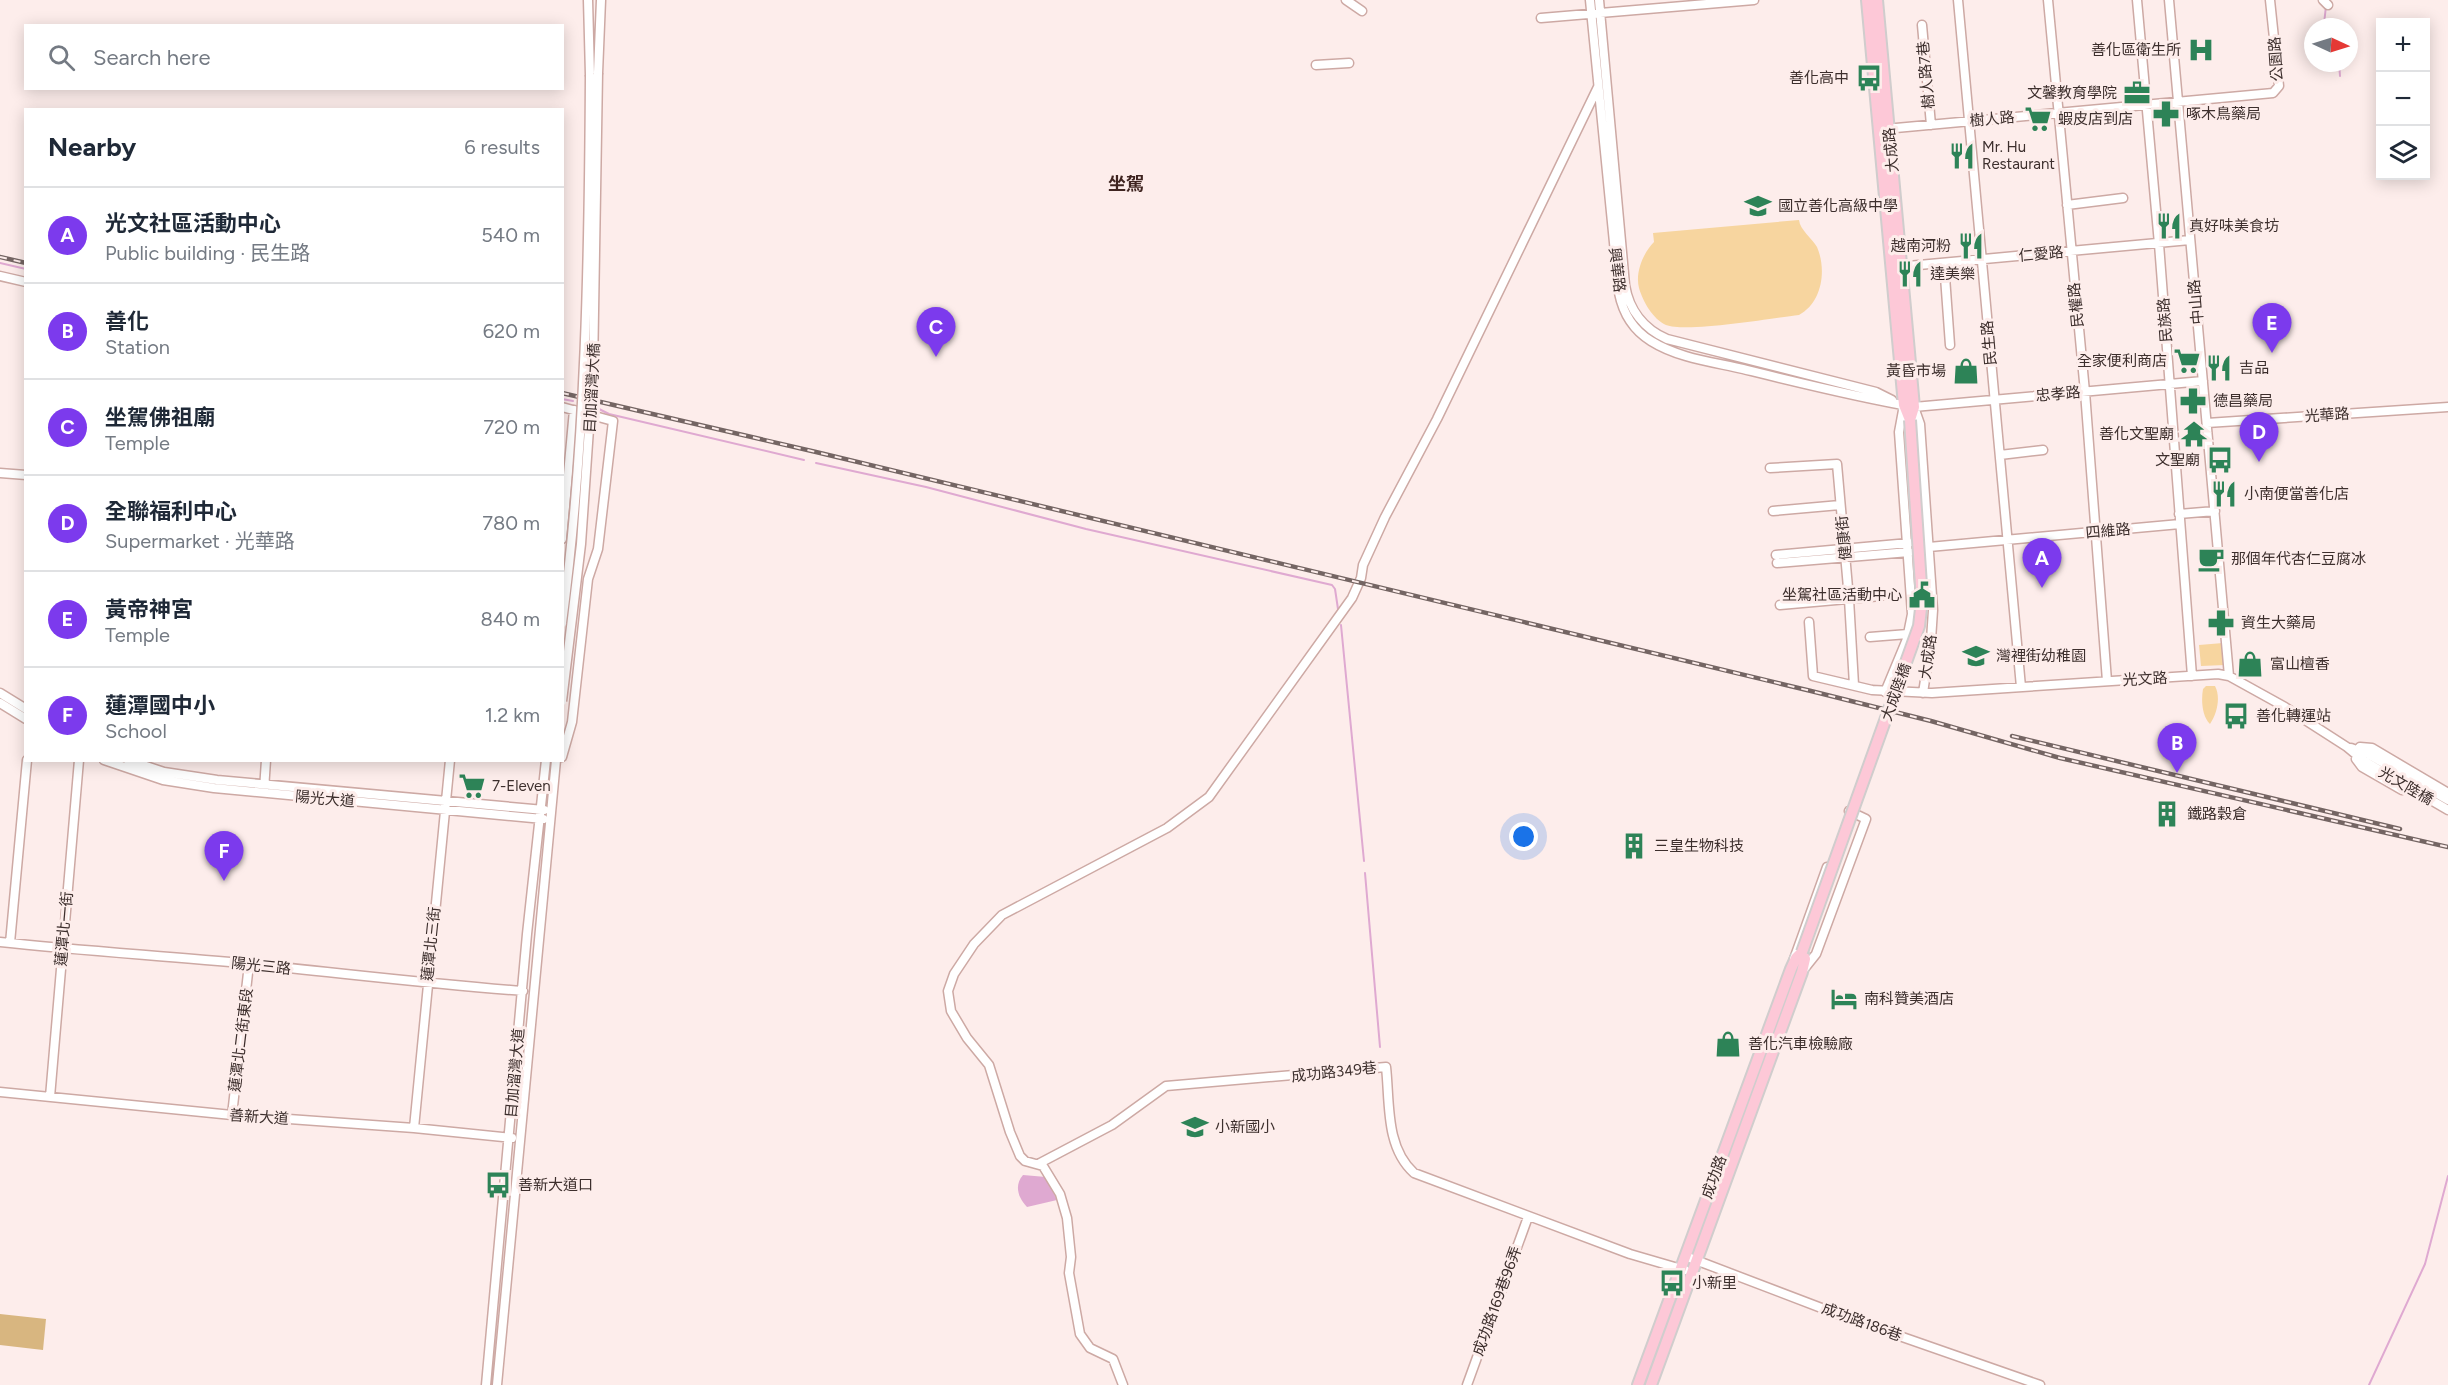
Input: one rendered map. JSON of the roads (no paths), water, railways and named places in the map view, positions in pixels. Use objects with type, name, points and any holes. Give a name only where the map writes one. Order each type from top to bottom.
[{"type":"main road","name":"大成路","points":[[1867,0],[1884,129]]},
{"type":"main road","name":"大成路","points":[[1877,0],[1884,129],[1910,420]]},
{"type":"main road","name":"大成陸橋","points":[[1802,952],[1919,626],[1922,600],[1910,420]]},
{"type":"main road","name":"成功路","points":[[1651,1385],[1697,1260],[1802,952]]},
{"type":"main road","name":"成功路","points":[[1638,1385],[1680,1268],[1796,970]]},
{"type":"street","points":[[588,0],[594,74]]},
{"type":"street","points":[[594,74],[601,0]]},
{"type":"street","points":[[1346,0],[1362,11]]},
{"type":"street","name":"興華路","points":[[1590,0],[1596,13],[1625,285],[1629,301],[1640,320],[1655,334],[1667,339],[1876,392],[1909,406]]},
{"type":"street","name":"興華路","points":[[1599,0],[1596,13],[1598,87],[1619,293],[1625,312],[1635,327],[1648,339],[1677,353],[1816,387],[1909,406]]},
{"type":"street","points":[[1541,18],[1683,3],[1754,0]]},
{"type":"street","name":"民生路","points":[[1958,0],[2021,687]]},
{"type":"street","name":"民權路","points":[[2048,0],[2085,392],[2107,681]]},
{"type":"street","name":"民族路","points":[[2137,0],[2159,244],[2192,676]]},
{"type":"street","name":"中山路","points":[[2169,0],[2229,676]]},
{"type":"street","name":"公園路","points":[[2178,102],[2277,91],[2279,86],[2270,0]]},
{"type":"street","name":"樹人路7巷","points":[[1922,26],[1931,124]]},
{"type":"street","points":[[1316,65],[1349,63]]},
{"type":"street","name":"目加溜灣大橋","points":[[564,608],[573,543],[585,372],[594,74]]},
{"type":"street","name":"目加溜灣大橋","points":[[564,684],[581,544],[593,371],[594,74]]},
{"type":"street","points":[[1124,1385],[1113,1359],[1090,1348],[1080,1334],[1069,1274],[1071,1257],[1067,1218],[1058,1190],[1047,1170],[1040,1164],[1025,1161],[1020,1156],[988,1065],[967,1038],[951,1011],[948,992],[954,975],[974,944],[1002,915],[1167,828],[1203,803],[1276,706],[1352,598],[1361,578],[1363,565],[1385,517],[1437,419],[1598,87]]},
{"type":"street","name":"樹人路","points":[[1884,129],[2178,102]]},
{"type":"street","points":[[2067,205],[2123,198]]},
{"type":"street","name":"仁愛路","points":[[1896,267],[2190,240]]},
{"type":"street","points":[[1944,262],[1950,345]]},
{"type":"street","points":[[0,276],[24,282]]},
{"type":"street","name":"忠孝路","points":[[1909,406],[2203,381]]},
{"type":"street","name":"大成路","points":[[1909,406],[1920,424],[1929,547],[1932,629],[1923,693]]},
{"type":"street","name":"大成路","points":[[1886,692],[1908,634],[1912,609],[1899,432],[1909,406]]},
{"type":"street","name":"光華路","points":[[2207,423],[2448,406]]},
{"type":"street","points":[[564,408],[613,421],[598,549],[588,579],[572,722],[564,752]]},
{"type":"street","points":[[564,514],[574,410]]},
{"type":"street","points":[[2000,454],[2043,450]]},
{"type":"street","name":"健康街","points":[[1770,468],[1837,464],[1854,685]]},
{"type":"street","points":[[0,473],[24,475]]},
{"type":"street","points":[[1773,511],[1840,505]]},
{"type":"street","points":[[2180,514],[2215,511]]},
{"type":"street","name":"四維路","points":[[1929,547],[2180,525]]},
{"type":"street","points":[[1777,559],[1909,548]]},
{"type":"street","points":[[1780,605],[1881,596]]},
{"type":"street","name":"光文路","points":[[1809,622],[1813,676],[1886,692],[1923,693],[2192,676],[2229,676],[2285,707],[2347,747]]},
{"type":"street","points":[[1870,637],[1908,634]]},
{"type":"street","points":[[0,693],[24,708]]},
{"type":"street","points":[[0,703],[24,718]]},
{"type":"street","points":[[2347,747],[2366,757]]},
{"type":"street","points":[[2347,747],[2372,748],[2448,793]]},
{"type":"street","points":[[2347,747],[2362,767],[2448,817]]},
{"type":"street","name":"光文陸橋","points":[[2366,757],[2448,800]]},
{"type":"street","name":"光文陸橋","points":[[2366,757],[2448,810]]},
{"type":"street","points":[[10,943],[27,762]]},
{"type":"street","name":"蓮潭北一街","points":[[50,1097],[79,762]]},
{"type":"street","name":"陽光大道","points":[[110,762],[163,780],[214,788],[264,789],[550,815]]},
{"type":"street","name":"陽光大道","points":[[134,762],[164,772],[264,789]]},
{"type":"street","points":[[264,789],[266,762]]},
{"type":"street","name":"蓮潭北三街","points":[[414,1128],[450,762]]},
{"type":"street","name":"目加溜灣大道","points":[[486,1385],[544,762]]},
{"type":"street","name":"目加溜灣大道","points":[[497,1385],[556,762]]},
{"type":"street","points":[[552,794],[561,762]]},
{"type":"street","name":"成功路","points":[[1848,811],[1866,819],[1816,954],[1796,970],[1848,811]]},
{"type":"street","name":"陽光三路","points":[[0,942],[63,950],[249,964],[427,984],[523,991]]},
{"type":"street","name":"蓮潭北二街東段","points":[[232,1115],[249,964]]},
{"type":"street","name":"成功路349巷","points":[[1040,1164],[1112,1125],[1166,1086],[1386,1067],[1394,1144],[1401,1160],[1421,1177],[1630,1254],[1692,1273]]},
{"type":"street","name":"善新大道","points":[[0,1092],[232,1115],[414,1128],[519,1139]]},
{"type":"street","name":"成功路169巷96弄","points":[[1467,1385],[1528,1217]]},
{"type":"street","name":"成功路186巷","points":[[1685,1256],[1845,1317],[2040,1385]]},
{"type":"waterway","points":[[2325,18],[2326,6]]},
{"type":"waterway","points":[[2340,72],[2340,76]]},
{"type":"waterway","points":[[0,263],[24,269]]},
{"type":"waterway","points":[[564,399],[573,401]]},
{"type":"waterway","points":[[595,407],[609,414],[804,460]]},
{"type":"waterway","points":[[816,463],[926,487],[1086,529],[1332,585],[1335,589],[1338,609]]},
{"type":"waterway","points":[[1341,625],[1364,861]]},
{"type":"waterway","points":[[1365,873],[1380,1047]]},
{"type":"waterway","points":[[2369,1385],[2425,1264],[2448,1176]]},
{"type":"railway","points":[[0,257],[24,263]]},
{"type":"railway","points":[[564,393],[1811,691],[1931,721],[2060,758],[2448,847]]},
{"type":"railway","points":[[2012,736],[2400,829]]},
{"type":"place","name":"善化區衛生所","points":[[2201,50]]},
{"type":"place","name":"善化高中","points":[[1869,78]]},
{"type":"place","name":"文馨教育學院","points":[[2137,93]]},
{"type":"place","name":"啄木鳥藥局","points":[[2166,114]]},
{"type":"place","name":"蝦皮店到店","points":[[2038,119]]},
{"type":"place","name":"Mr. Hu Restaurant","points":[[1962,156]]},
{"type":"place","name":"國立善化高級中學","points":[[1758,206]]},
{"type":"place","name":"真好味美食坊","points":[[2169,226]]},
{"type":"place","name":"越南河粉","points":[[1971,246]]},
{"type":"place","name":"達美樂","points":[[1910,274]]},
{"type":"place","name":"黃帝神宮","points":[[2272,353]]},
{"type":"place","name":"坐駕佛祖廟","points":[[936,357]]},
{"type":"place","name":"全家便利商店","points":[[2187,361]]},
{"type":"place","name":"吉品","points":[[2219,368]]},
{"type":"place","name":"黃昏市場","points":[[1966,371]]},
{"type":"place","name":"德昌藥局","points":[[2193,401]]},
{"type":"place","name":"善化文聖廟","points":[[2194,434]]},
{"type":"place","name":"文聖廟","points":[[2220,460]]},
{"type":"place","name":"全聯福利中心","points":[[2259,462]]},
{"type":"place","name":"小南便當善化店","points":[[2224,494]]},
{"type":"place","name":"那個年代杏仁豆腐冰","points":[[2211,559]]},
{"type":"place","name":"光文社區活動中心","points":[[2042,588]]},
{"type":"place","name":"坐駕社區活動中心","points":[[1922,595]]},
{"type":"place","name":"資生大藥局","points":[[2221,623]]},
{"type":"place","name":"灣裡街幼稚園","points":[[1976,656]]},
{"type":"place","name":"富山檀香","points":[[2250,664]]},
{"type":"place","name":"善化轉運站","points":[[2236,716]]},
{"type":"place","name":"善化","points":[[2177,773]]},
{"type":"place","name":"7-Eleven","points":[[472,786]]},
{"type":"place","name":"鐵路穀倉","points":[[2167,814]]},
{"type":"place","name":"三皇生物科技","points":[[1634,846]]},
{"type":"place","name":"蓮潭國中小","points":[[224,881]]},
{"type":"place","name":"南科贊美酒店","points":[[1844,999]]},
{"type":"place","name":"善化汽車檢驗廠","points":[[1728,1044]]},
{"type":"place","name":"小新國小","points":[[1195,1127]]},
{"type":"place","name":"善新大道口","points":[[498,1185]]},
{"type":"place","name":"小新里","points":[[1672,1283]]},
{"type":"district","name":"坐駕","points":[[1126,184]]}]
